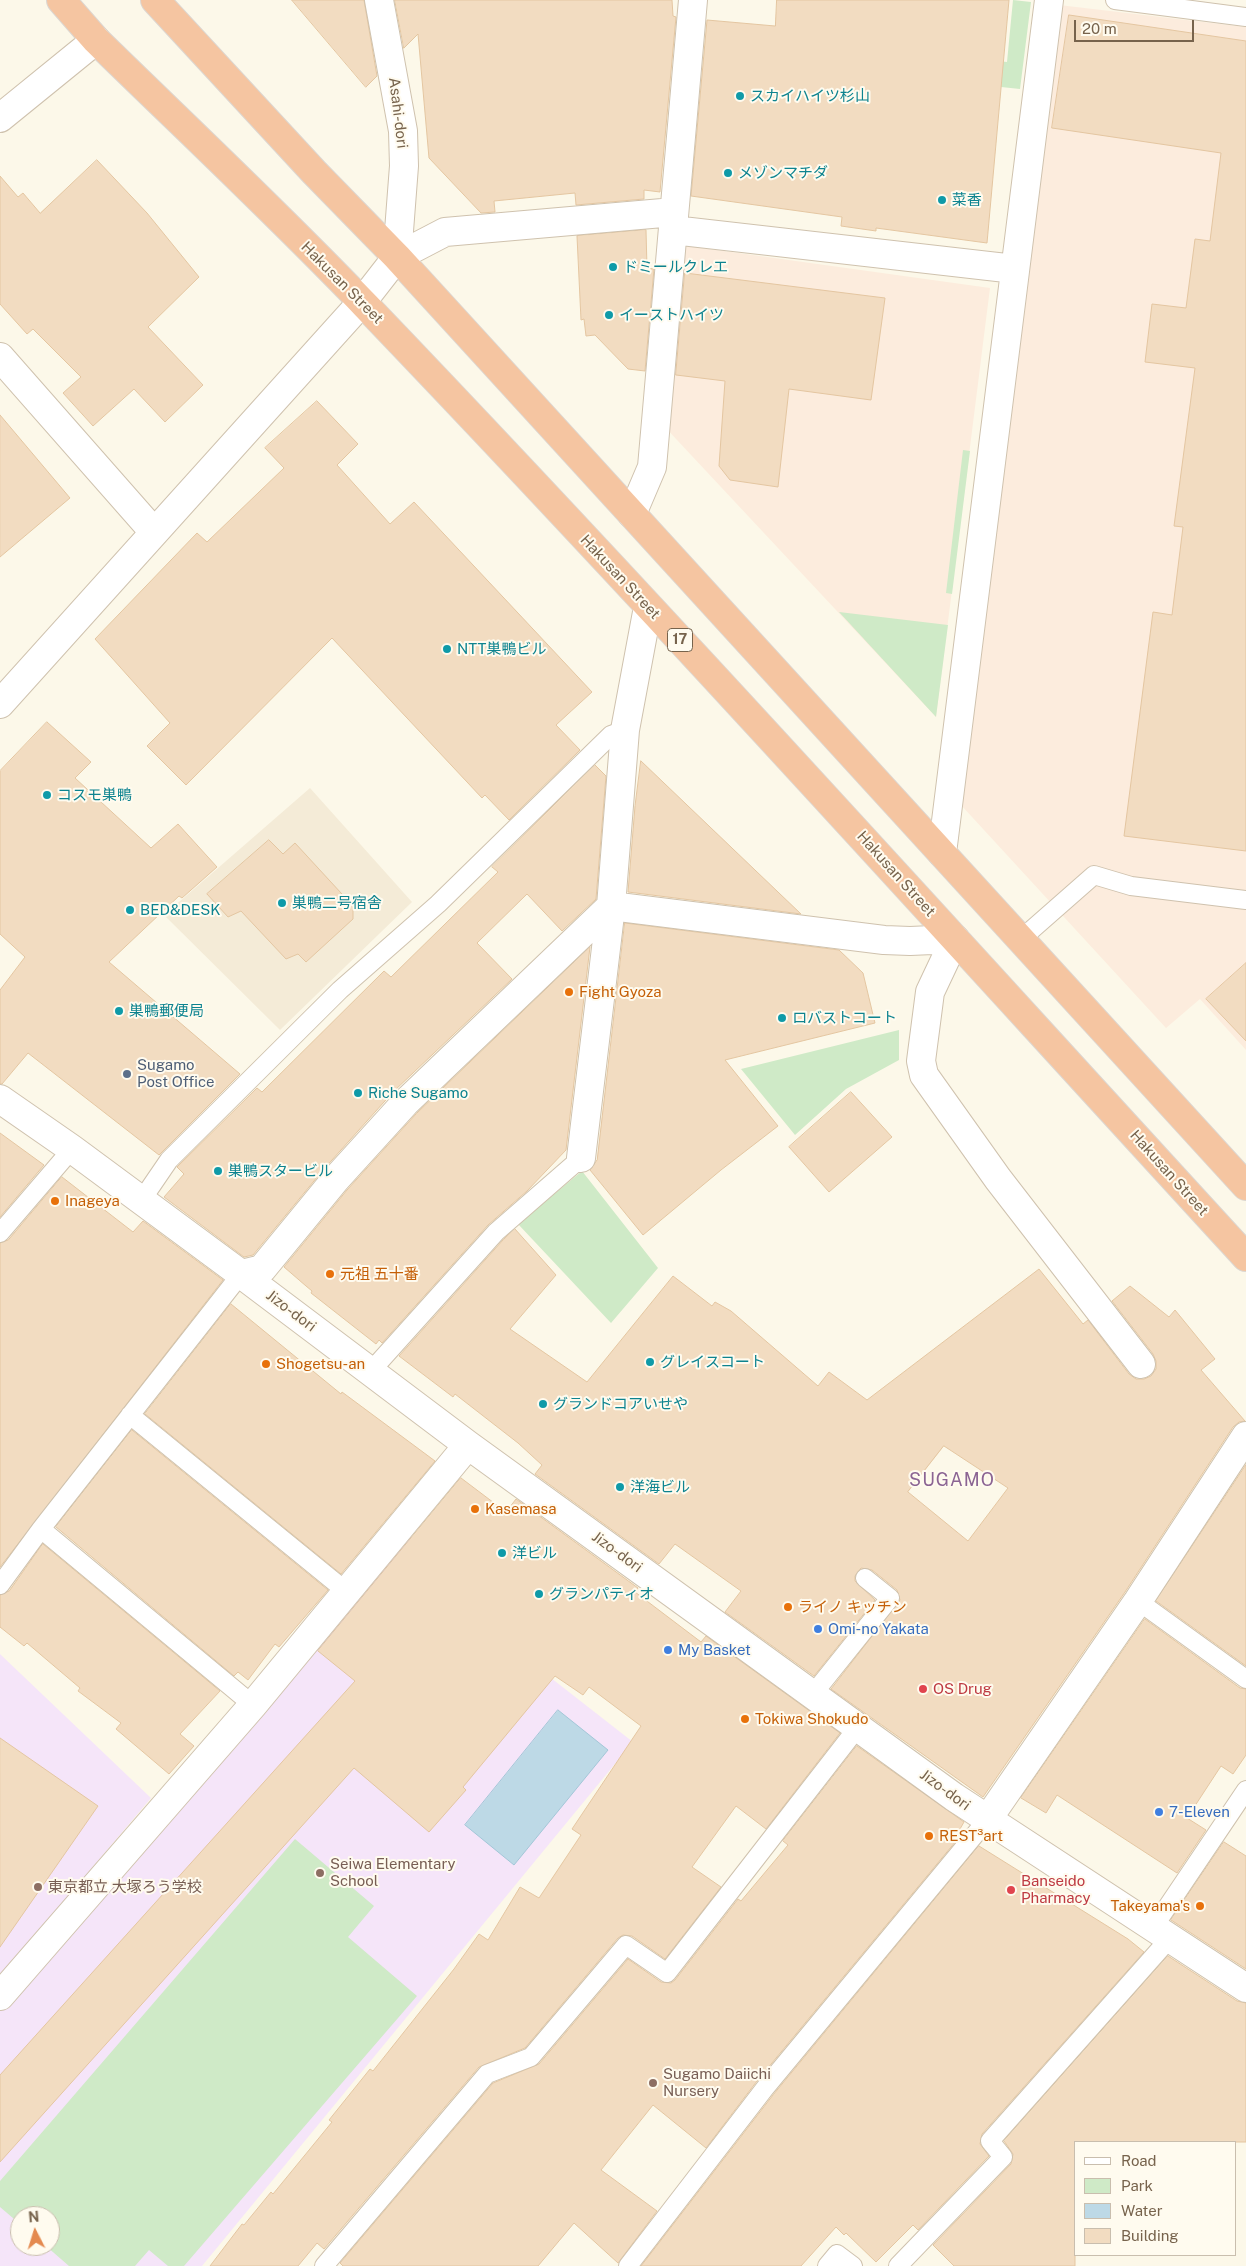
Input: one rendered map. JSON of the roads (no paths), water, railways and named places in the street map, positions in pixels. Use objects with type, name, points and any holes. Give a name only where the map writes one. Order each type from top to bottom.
[{"type":"highway","name":"Hakusan Street","points":[[61,0],[96,40],[362,302],[918,896],[955,939],[1246,1257]]},
{"type":"highway","points":[[156,0],[314,172],[398,257],[1246,1186]]},
{"type":"street","name":"Asahi-dori","points":[[379,0],[403,131],[404,166],[398,257]]},
{"type":"street","points":[[632,514],[652,467],[693,0]]},
{"type":"street","points":[[942,853],[1048,0]]},
{"type":"street","points":[[0,118],[96,40]]},
{"type":"street","points":[[0,704],[362,302],[398,257],[445,232],[674,221],[1015,269]]},
{"type":"street","points":[[0,357],[154,532]]},
{"type":"street","points":[[581,1158],[611,906],[625,730],[648,607]]},
{"type":"street","points":[[611,906],[884,940],[955,939],[930,992],[922,1061],[924,1075],[998,1179],[1141,1364]]},
{"type":"street","points":[[241,1274],[262,1269],[335,1180],[405,1104],[611,906]]},
{"type":"street","name":"Jizo-dori","points":[[0,1099],[142,1200],[468,1444],[987,1820],[1246,1988]]},
{"type":"street","points":[[987,1820],[1138,1601],[1246,1436]]},
{"type":"street","points":[[0,1996],[253,1705],[468,1444]]},
{"type":"lane","points":[[1115,0],[1246,17]]},
{"type":"lane","points":[[142,1200],[170,1160],[340,990],[438,904],[611,735],[625,730]]},
{"type":"lane","points":[[1020,940],[1094,875],[1131,886],[1246,900]]},
{"type":"lane","points":[[0,1233],[72,1149]]},
{"type":"lane","points":[[371,1371],[496,1232],[581,1158]]},
{"type":"lane","points":[[0,1585],[241,1274]]},
{"type":"lane","points":[[130,1415],[347,1592]]},
{"type":"lane","points":[[42,1529],[253,1705]]},
{"type":"lane","points":[[813,1694],[890,1598],[865,1578]]},
{"type":"lane","points":[[1138,1601],[1246,1679]]},
{"type":"lane","points":[[324,2266],[487,2074],[531,2057],[626,1944],[667,1973],[858,1727]]},
{"type":"lane","points":[[898,2266],[1003,2157],[990,2141],[1162,1933],[1246,1790]]},
{"type":"lane","points":[[628,2266],[765,2088],[987,1820]]},
{"type":"lane","points":[[827,2266],[837,2254],[853,2266]]},
{"type":"water","points":[[558,1710],[608,1750],[514,1865],[465,1825]]},
{"type":"place","name":"スカイハイツ杉山","points":[[740,96]]},
{"type":"place","name":"メゾンマチダ","points":[[728,173]]},
{"type":"place","name":"菜香","points":[[942,200]]},
{"type":"place","name":"ドミールクレエ","points":[[613,267]]},
{"type":"place","name":"イーストハイツ","points":[[609,315]]},
{"type":"place","name":"NTT巣鴨ビル","points":[[447,649]]},
{"type":"place","name":"コスモ巣鴨","points":[[47,795]]},
{"type":"place","name":"巣鴨二号宿舎","points":[[282,903]]},
{"type":"place","name":"BED&DESK","points":[[130,910]]},
{"type":"place","name":"Fight Gyoza","points":[[569,992]]},
{"type":"place","name":"巣鴨郵便局","points":[[119,1011]]},
{"type":"place","name":"ロバストコート","points":[[782,1018]]},
{"type":"place","name":"Sugamo Post Office","points":[[127,1074]]},
{"type":"place","name":"Riche Sugamo","points":[[358,1093]]},
{"type":"place","name":"巣鴨スタービル","points":[[218,1171]]},
{"type":"place","name":"Inageya","points":[[55,1201]]},
{"type":"place","name":"元祖 五十番","points":[[330,1274]]},
{"type":"place","name":"グレイスコート","points":[[650,1362]]},
{"type":"place","name":"Shogetsu-an","points":[[266,1364]]},
{"type":"place","name":"グランドコアいせや","points":[[543,1404]]},
{"type":"place","name":"洋海ビル","points":[[620,1487]]},
{"type":"place","name":"Kasemasa","points":[[475,1509]]},
{"type":"place","name":"洋ビル","points":[[502,1553]]},
{"type":"place","name":"グランパティオ","points":[[539,1594]]},
{"type":"place","name":"ライノ キッチン","points":[[788,1607]]},
{"type":"place","name":"Omi-no Yakata","points":[[818,1629]]},
{"type":"place","name":"My Basket","points":[[668,1650]]},
{"type":"place","name":"OS Drug","points":[[923,1689]]},
{"type":"place","name":"Tokiwa Shokudo","points":[[745,1719]]},
{"type":"place","name":"7-Eleven","points":[[1159,1812]]},
{"type":"place","name":"REST³art","points":[[929,1836]]},
{"type":"place","name":"Seiwa Elementary School","points":[[320,1873]]},
{"type":"place","name":"東京都立 大塚ろう学校","points":[[38,1887]]},
{"type":"place","name":"Banseido Pharmacy","points":[[1011,1890]]},
{"type":"place","name":"Takeyama's","points":[[1200,1906]]},
{"type":"place","name":"Sugamo Daiichi Nursery","points":[[653,2083]]},
{"type":"district","name":"SUGAMO","points":[[952,1480]]}]
